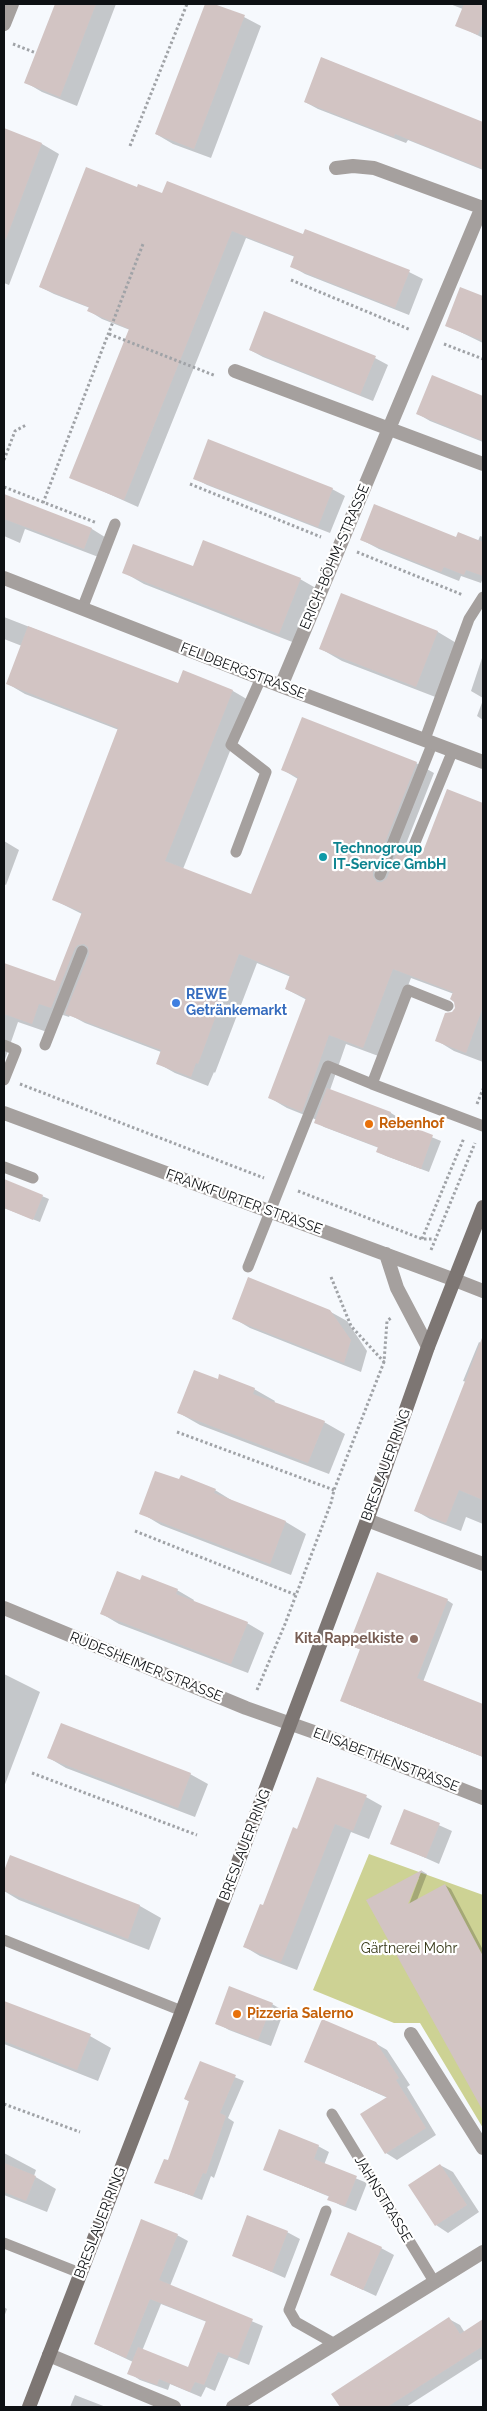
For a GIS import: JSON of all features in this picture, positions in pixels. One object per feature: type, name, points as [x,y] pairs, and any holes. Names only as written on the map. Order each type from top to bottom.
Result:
[{"type":"main road","name":"BRESLAUER RING","points":[[29,2407],[182,2011],[367,1520],[428,1347],[483,1207]]},
{"type":"street","points":[[4,24],[12,4]]},
{"type":"street","points":[[336,168],[353,166],[374,168],[482,207]]},
{"type":"street","name":"ERICH-BÖHM-STRASSE","points":[[281,686],[482,207]]},
{"type":"street","points":[[235,371],[483,464]]},
{"type":"street","name":"FELDBERGSTRASSE","points":[[4,578],[483,762]]},
{"type":"street","name":"FRANKFURTER STRASSE","points":[[4,1113],[483,1291]]},
{"type":"street","points":[[386,1254],[397,1288],[428,1347]]},
{"type":"street","points":[[367,1520],[483,1564]]},
{"type":"street","name":"RÜDESHEIMER STRASSE","points":[[4,1608],[246,1708],[290,1722]]},
{"type":"street","name":"ELISABETHENSTRASSE","points":[[290,1722],[483,1798]]},
{"type":"street","points":[[412,2034],[483,2148]]},
{"type":"street","points":[[233,2407],[483,2252]]},
{"type":"street","points":[[49,2355],[174,2407]]},
{"type":"lane","points":[[82,609],[115,524]]},
{"type":"lane","points":[[380,875],[429,740],[469,619],[483,597]]},
{"type":"lane","points":[[236,852],[266,772],[231,745],[261,678]]},
{"type":"lane","points":[[414,845],[453,750]]},
{"type":"lane","points":[[46,1045],[82,951]]},
{"type":"lane","points":[[372,1084],[408,990],[448,1006]]},
{"type":"lane","points":[[4,1045],[16,1050],[4,1079]]},
{"type":"lane","points":[[248,1267],[328,1066],[478,1125]]},
{"type":"lane","points":[[4,1167],[33,1178]]},
{"type":"lane","points":[[4,1940],[182,2011]]},
{"type":"lane","name":"JAHNSTRASSE","points":[[332,2114],[435,2283]]},
{"type":"lane","points":[[326,2211],[289,2310],[296,2322],[335,2344]]},
{"type":"lane","points":[[4,2243],[80,2273]]},
{"type":"path","points":[[130,146],[187,4]]},
{"type":"path","points":[[13,44],[36,53]]},
{"type":"path","points":[[43,502],[143,244]]},
{"type":"path","points":[[291,280],[483,359]]},
{"type":"path","points":[[109,334],[215,376],[235,371]]},
{"type":"path","points":[[4,460],[15,431],[26,425]]},
{"type":"path","points":[[4,487],[97,523],[94,532]]},
{"type":"path","points":[[4,1079],[422,1239],[434,1240]]},
{"type":"path","points":[[429,1254],[434,1240],[439,1234],[478,1125],[483,1089]]},
{"type":"path","points":[[422,1239],[478,1125]]},
{"type":"path","points":[[331,1277],[351,1326],[384,1362]]},
{"type":"path","points":[[246,1708],[260,1685],[296,1595],[331,1503],[334,1490],[384,1362],[387,1321]]},
{"type":"path","points":[[177,1432],[334,1490]]},
{"type":"path","points":[[135,1530],[296,1595]]},
{"type":"path","points":[[32,1773],[197,1835]]},
{"type":"path","points":[[4,2104],[80,2132]]},
{"type":"green space","name":"Gärtnerei Mohr","points":[[369,1854],[483,1895],[483,2128],[420,2023],[394,2023],[313,1990]]},
{"type":"building","points":[[55,4],[96,4],[60,97],[24,83]]},
{"type":"building","points":[[205,4],[214,4],[245,15],[194,149],[155,134]]},
{"type":"building","points":[[464,4],[483,4],[483,22],[478,35],[455,26]]},
{"type":"building","points":[[321,57],[483,122],[483,169],[395,134],[394,137],[304,102]]},
{"type":"building","points":[[4,128],[42,143],[6,239],[4,238]]},
{"type":"building","points":[[86,167],[137,187],[138,184],[162,193],[167,181],[303,234],[305,229],[410,270],[395,308],[290,267],[294,256],[232,231],[124,500],[69,478],[129,329],[87,311],[89,307],[39,287]]},
{"type":"building","points":[[460,287],[483,296],[483,341],[445,326]]},
{"type":"building","points":[[264,311],[376,356],[360,395],[249,350]]},
{"type":"building","points":[[432,375],[483,396],[483,441],[416,414]]},
{"type":"building","points":[[208,439],[333,488],[318,527],[193,479]]},
{"type":"building","points":[[4,494],[92,528],[84,549],[4,519]]},
{"type":"building","points":[[374,504],[456,537],[458,532],[483,542],[483,576],[466,570],[464,575],[444,567],[441,572],[360,540]]},
{"type":"building","points":[[203,540],[301,578],[279,634],[122,573],[133,544],[193,566]]},
{"type":"building","points":[[341,593],[438,631],[416,687],[319,649]]},
{"type":"building","points":[[28,626],[178,683],[183,670],[233,690],[165,861],[251,894],[298,777],[281,770],[302,717],[417,762],[373,872],[373,877],[377,882],[382,882],[387,878],[400,846],[422,854],[447,789],[483,803],[483,1007],[466,1053],[435,1041],[445,1013],[452,1012],[455,1008],[454,1002],[450,999],[453,992],[393,969],[363,1048],[329,1035],[302,1112],[268,1098],[306,998],[285,989],[290,975],[239,954],[198,1064],[196,1063],[191,1077],[156,1064],[161,1050],[65,1014],[89,954],[88,947],[84,944],[78,945],[75,948],[51,1008],[39,1004],[32,1024],[4,1014],[4,963],[55,981],[82,912],[52,900],[118,728],[6,684]]},
{"type":"building","points":[[327,1088],[391,1112],[389,1118],[433,1135],[421,1169],[376,1152],[378,1147],[314,1123]]},
{"type":"building","points":[[4,1179],[43,1195],[33,1220],[4,1208]]},
{"type":"building","points":[[248,1277],[330,1310],[351,1340],[344,1363],[232,1319]]},
{"type":"building","points":[[482,1338],[483,1500],[459,1490],[446,1523],[414,1511]]},
{"type":"building","points":[[194,1370],[218,1379],[219,1374],[255,1388],[253,1394],[325,1421],[308,1463],[177,1413]]},
{"type":"building","points":[[155,1471],[179,1479],[181,1475],[216,1489],[214,1493],[286,1521],[270,1564],[139,1514]]},
{"type":"building","points":[[117,1571],[140,1580],[142,1575],[178,1589],[176,1594],[248,1622],[231,1664],[100,1614]]},
{"type":"building","points":[[377,1572],[448,1599],[417,1678],[483,1704],[483,1757],[340,1701],[360,1649],[348,1646]]},
{"type":"building","points":[[61,1723],[191,1773],[178,1808],[47,1758]]},
{"type":"building","points":[[317,1777],[367,1795],[353,1831],[335,1824],[281,1962],[243,1947],[260,1904],[263,1905],[293,1827],[297,1829]]},
{"type":"building","points":[[404,1809],[440,1823],[426,1858],[390,1844]]},
{"type":"building","points":[[10,1855],[140,1905],[128,1939],[4,1891],[4,1871]]},
{"type":"building","points":[[422,1870],[408,1904],[445,1884],[483,1956],[483,2111],[366,1900]]},
{"type":"building","points":[[229,1986],[273,2003],[258,2040],[215,2024]]},
{"type":"building","points":[[4,2001],[91,2034],[77,2070],[4,2041]]},
{"type":"building","points":[[322,2019],[376,2042],[399,2078],[396,2080],[426,2128],[385,2154],[360,2114],[387,2097],[304,2062]]},
{"type":"building","points":[[200,2061],[236,2075],[220,2113],[226,2116],[206,2174],[203,2173],[193,2196],[154,2183],[164,2159],[168,2160],[189,2101],[184,2099]]},
{"type":"building","points":[[279,2129],[319,2145],[314,2159],[357,2176],[345,2206],[327,2200],[329,2196],[263,2170]]},
{"type":"building","points":[[4,2163],[36,2176],[26,2201],[4,2192]]},
{"type":"building","points":[[440,2164],[467,2205],[435,2226],[408,2185]]},
{"type":"building","points":[[247,2215],[288,2231],[272,2272],[232,2256]]},
{"type":"building","points":[[141,2219],[178,2234],[159,2280],[253,2319],[237,2359],[218,2352],[204,2385],[195,2382],[190,2392],[159,2379],[157,2385],[127,2374],[138,2347],[188,2367],[206,2321],[150,2299],[126,2358],[94,2344]]},
{"type":"building","points":[[348,2232],[382,2247],[363,2290],[330,2275]]},
{"type":"building","points":[[449,2317],[460,2334],[483,2319],[483,2346],[387,2407],[340,2407],[331,2394]]},
{"type":"place","name":"Technogroup IT-Service GmbH","points":[[323,857]]},
{"type":"place","name":"REWE Getränkemarkt","points":[[176,1003]]},
{"type":"place","name":"Rebenhof","points":[[369,1124]]},
{"type":"place","name":"Kita Rappelkiste","points":[[414,1639]]},
{"type":"place","name":"Pizzeria Salerno","points":[[237,2014]]}]
